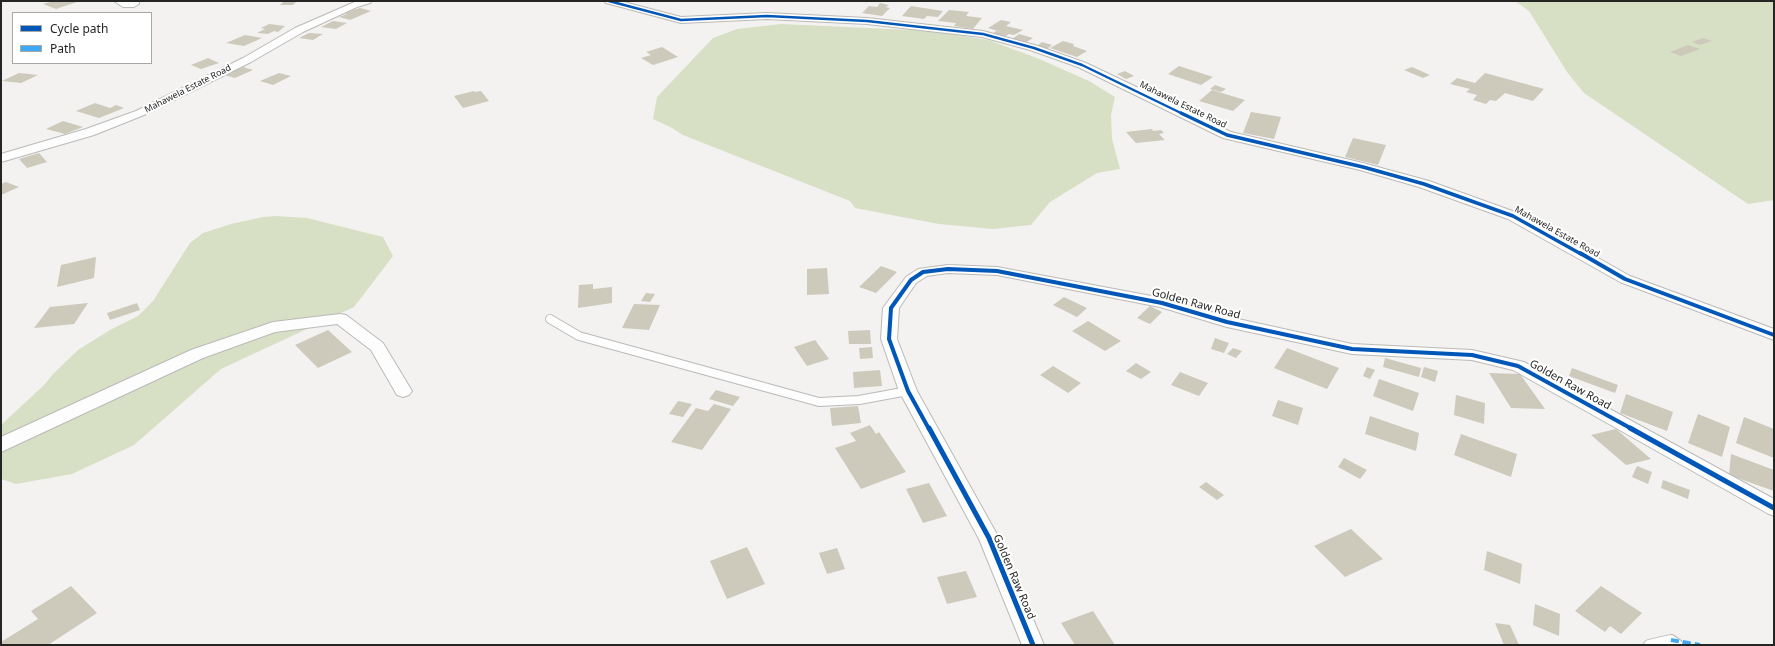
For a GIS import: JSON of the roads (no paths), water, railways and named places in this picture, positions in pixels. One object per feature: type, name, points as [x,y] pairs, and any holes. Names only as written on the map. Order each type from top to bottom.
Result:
[{"type":"street","points":[[118,1],[123,4],[134,4],[134,1]]},
{"type":"street","name":"Mahawela Estate Road","points":[[1,158],[90,132],[140,113],[247,60],[299,30],[354,5],[367,1]]},
{"type":"street","name":"Mahawela Estate Road","points":[[609,1],[681,20],[767,16],[867,21],[982,34],[1034,48],[1082,65],[1227,135],[1363,167],[1408,180],[1513,216],[1625,279],[1774,335]]},
{"type":"street","name":"Golden Raw Road","points":[[1033,645],[989,538],[908,391],[889,339],[892,308],[911,280],[923,272],[948,269],[997,271],[1162,303],[1227,322],[1352,349],[1472,355],[1518,366],[1774,508]]},
{"type":"street","points":[[1,445],[197,354],[274,327],[340,318],[377,347],[403,391]]},
{"type":"lane","points":[[550,319],[579,336],[819,402],[859,400],[908,391]]},
{"type":"lane","points":[[1649,645],[1671,640],[1678,645]]}]
